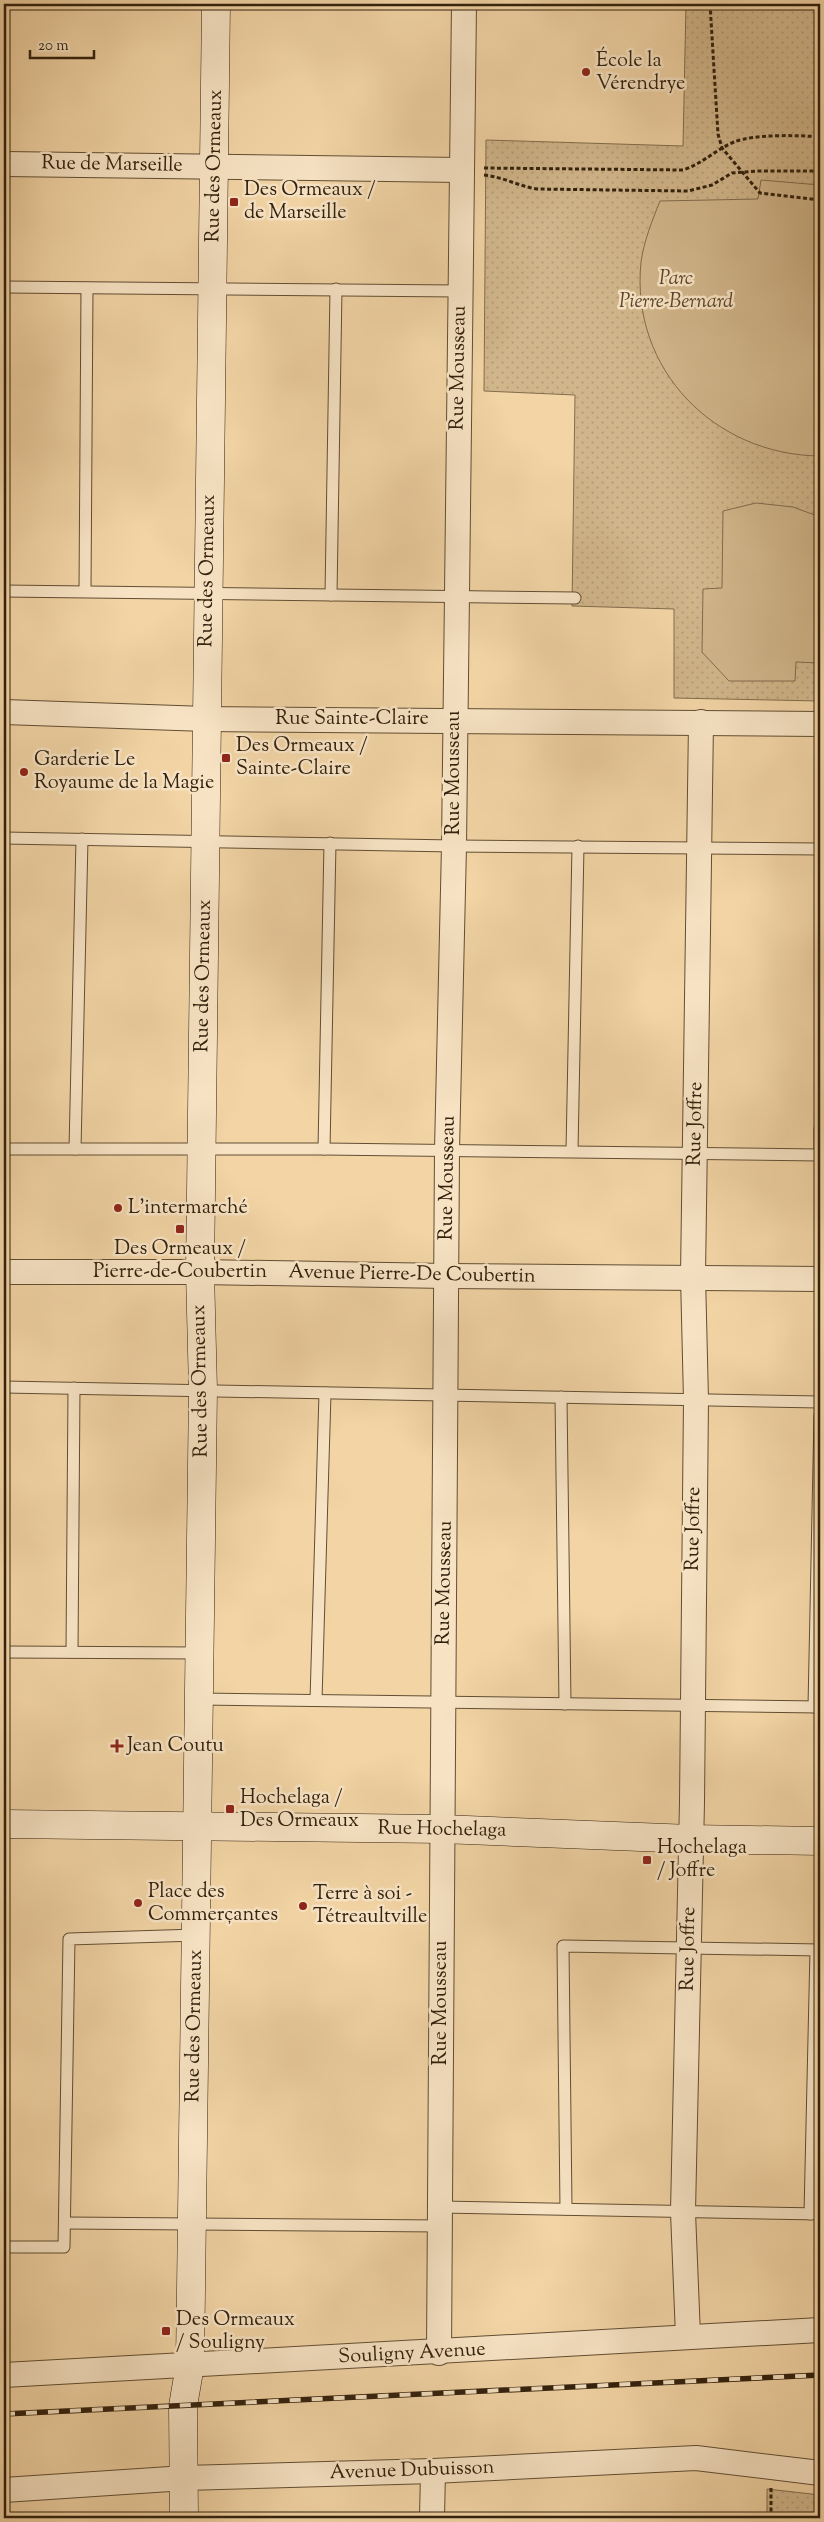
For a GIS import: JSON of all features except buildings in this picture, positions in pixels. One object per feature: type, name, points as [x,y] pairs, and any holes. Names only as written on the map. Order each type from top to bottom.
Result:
[{"type":"street","name":"Rue des Ormeaux","points":[[184,2518],[183,2406],[190,2365],[197,1935],[203,1390],[200,1272],[207,593],[216,4]]},
{"type":"street","name":"Rue Mousseau","points":[[439,2353],[447,1395],[447,1150],[454,846],[464,4]]},
{"type":"street","name":"Rue de Marseille","points":[[4,164],[461,170]]},
{"type":"street","name":"Rue Sainte-Claire","points":[[4,712],[206,718],[820,724]]},
{"type":"street","name":"Rue Joffre","points":[[688,2336],[683,2212],[691,1839],[696,1400],[693,1276],[701,722]]},
{"type":"street","name":"Avenue Pierre-De Coubertin","points":[[4,1272],[693,1276],[820,1279]]},
{"type":"street","name":"Rue Hochelaga","points":[[4,1824],[442,1829],[691,1839],[820,1841]]},
{"type":"street","name":"Souligny Avenue","points":[[4,2374],[439,2353],[688,2336],[820,2330]]},
{"type":"street","name":"Avenue Dubuisson","points":[[4,2490],[185,2478],[433,2471],[696,2458],[820,2473]]},
{"type":"street","points":[[432,2518],[433,2471]]},
{"type":"lane","points":[[4,287],[460,291]]},
{"type":"lane","points":[[84,591],[88,288]]},
{"type":"lane","points":[[331,595],[336,290]]},
{"type":"lane","points":[[4,591],[575,598]]},
{"type":"lane","points":[[4,838],[454,846],[820,849]]},
{"type":"lane","points":[[75,1149],[82,839]]},
{"type":"lane","points":[[324,1149],[330,843]]},
{"type":"lane","points":[[572,1151],[578,846]]},
{"type":"lane","points":[[4,1149],[202,1148],[696,1152],[820,1156],[820,1129]]},
{"type":"lane","points":[[4,1387],[820,1402]]},
{"type":"lane","points":[[72,1652],[74,1388]]},
{"type":"lane","points":[[316,1700],[325,1393]]},
{"type":"lane","points":[[561,1397],[564,1704]]},
{"type":"lane","points":[[200,1699],[692,1707],[817,1707],[820,1415]]},
{"type":"lane","points":[[4,1652],[200,1653]]},
{"type":"lane","points":[[4,2246],[64,2247],[68,1939],[197,1935]]},
{"type":"lane","points":[[65,2224],[192,2224],[440,2216],[566,2209],[815,2214],[818,1950],[689,1946],[563,1946],[566,2209]]},
{"type":"path","points":[[710,4],[718,134],[722,148],[760,193],[820,200]]},
{"type":"path","points":[[461,170],[683,170],[700,164],[722,148],[736,141],[820,137]]},
{"type":"path","points":[[461,170],[503,177],[523,187],[537,189],[673,192],[701,189],[732,173],[820,171]]},
{"type":"path","points":[[771,2467],[771,2518]]},
{"type":"green space","name":"Parc Pierre-Bernard","points":[[686,4],[820,4],[820,701],[674,698],[674,609],[572,606],[575,395],[484,391],[486,140],[683,146]]},
{"type":"green space","points":[[761,180],[820,185],[820,456],[782,452],[746,440],[714,423],[687,399],[665,371],[650,338],[641,301],[642,254],[660,201],[758,199]]},
{"type":"green space","points":[[756,503],[793,507],[820,517],[820,663],[796,662],[795,681],[729,681],[702,652],[703,589],[722,588],[723,511]]},
{"type":"green space","points":[[767,2489],[820,2495],[820,2518],[767,2518]]},
{"type":"railway","points":[[4,2414],[820,2375]]},
{"type":"place","name":"École la Vérendrye","points":[[586,72]]},
{"type":"place","name":"Des Ormeaux / de Marseille","points":[[234,202]]},
{"type":"place","name":"Des Ormeaux / Sainte-Claire","points":[[226,758]]},
{"type":"place","name":"Garderie Le Royaume de la Magie","points":[[24,772]]},
{"type":"place","name":"L'intermarché","points":[[118,1208]]},
{"type":"place","name":"Des Ormeaux / Pierre-de-Coubertin","points":[[180,1229]]},
{"type":"place","name":"Jean Coutu","points":[[117,1746]]},
{"type":"place","name":"Hochelaga / Des Ormeaux","points":[[230,1809]]},
{"type":"place","name":"Hochelaga / Joffre","points":[[647,1860]]},
{"type":"place","name":"Place des Commerçantes","points":[[138,1903]]},
{"type":"place","name":"Terre à soi - Tétreaultville","points":[[303,1906]]},
{"type":"place","name":"Des Ormeaux / Souligny","points":[[166,2331]]}]
